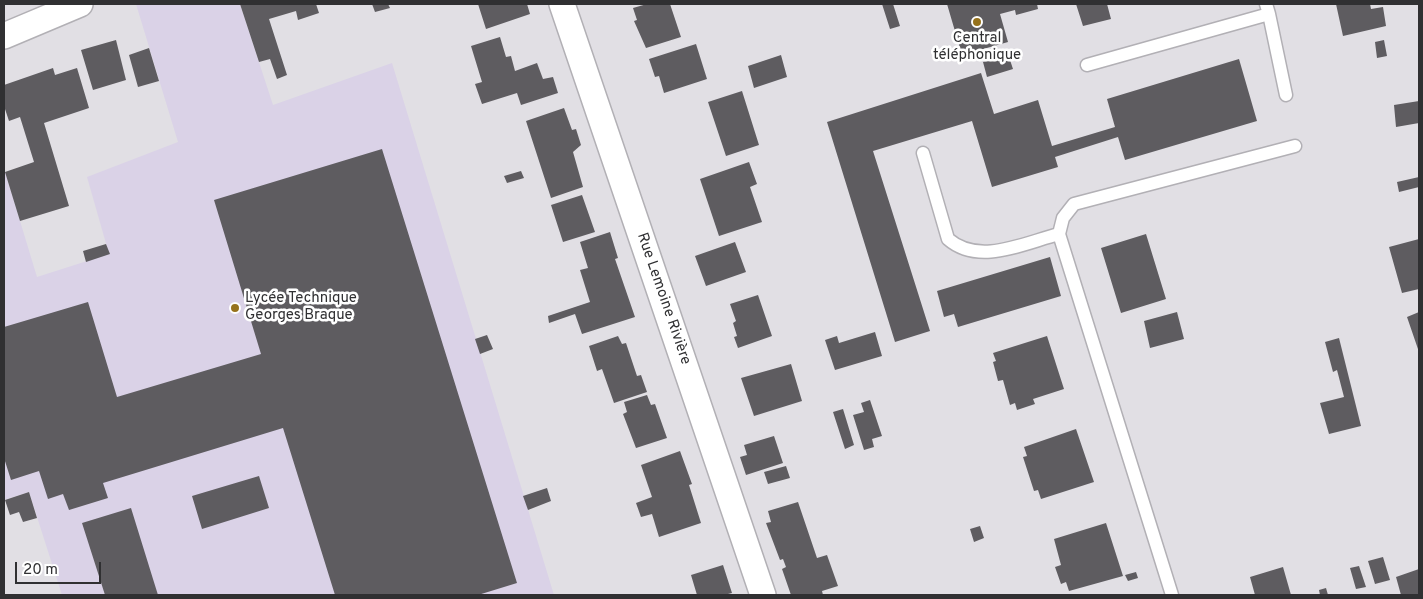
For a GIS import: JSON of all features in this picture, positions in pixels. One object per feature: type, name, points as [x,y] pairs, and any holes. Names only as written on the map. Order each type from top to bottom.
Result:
[{"type":"street","points":[[4,36],[80,4]]},
{"type":"street","name":"Rue Lemoine Rivière","points":[[562,4],[763,595]]},
{"type":"lane","points":[[1087,65],[1268,9],[1286,95]]},
{"type":"lane","points":[[1172,595],[1059,234],[1063,218],[1074,204],[1295,146]]},
{"type":"lane","points":[[923,153],[948,240],[959,249],[986,254],[1059,234]]},
{"type":"shaded area","name":"Lycée Technique Georges Braque","points":[[136,4],[240,4],[273,105],[392,63],[554,595],[62,595],[29,492],[4,500],[4,168],[37,277],[109,254],[87,177],[178,142]]},
{"type":"building","points":[[240,4],[316,4],[319,13],[298,20],[296,11],[269,19],[287,75],[277,79],[270,59],[259,62]]},
{"type":"building","points":[[372,4],[388,4],[390,8],[375,12]]},
{"type":"building","points":[[478,4],[527,4],[530,14],[486,29]]},
{"type":"building","points":[[647,4],[670,4],[681,37],[646,48],[634,21],[637,20],[633,8]]},
{"type":"building","points":[[882,4],[893,4],[900,26],[890,29]]},
{"type":"building","name":"Central téléphonique","points":[[947,4],[1037,4],[1038,9],[1016,15],[1015,10],[1000,14],[1008,42],[962,55]]},
{"type":"building","points":[[1076,4],[1107,4],[1111,19],[1083,26]]},
{"type":"building","points":[[1336,4],[1370,4],[1371,9],[1383,7],[1386,26],[1343,36]]},
{"type":"building","points":[[500,37],[506,57],[511,56],[515,71],[537,63],[543,79],[553,77],[558,93],[521,105],[517,93],[482,104],[475,84],[482,82],[471,46]]},
{"type":"building","points":[[116,40],[126,80],[93,90],[81,50]]},
{"type":"building","points":[[1384,40],[1387,56],[1377,58],[1375,42]]},
{"type":"building","points":[[696,44],[707,79],[664,93],[659,76],[655,77],[649,59]]},
{"type":"building","points":[[149,48],[159,81],[138,87],[129,55]]},
{"type":"building","points":[[1008,54],[1013,69],[987,77],[983,62]]},
{"type":"building","points":[[781,55],[787,77],[754,88],[748,66]]},
{"type":"building","points":[[1239,59],[1257,121],[1125,160],[1118,137],[1055,157],[1058,167],[992,187],[972,121],[873,151],[930,331],[895,342],[827,122],[981,73],[994,114],[1038,100],[1052,146],[1115,127],[1107,99]]},
{"type":"building","points":[[53,68],[55,75],[77,68],[89,108],[44,123],[69,206],[20,221],[5,172],[34,162],[20,117],[9,121],[4,106],[4,85]]},
{"type":"building","points":[[742,91],[759,145],[726,156],[708,102]]},
{"type":"building","points":[[1419,101],[1419,123],[1396,127],[1394,105]]},
{"type":"building","points":[[564,108],[572,130],[576,129],[581,145],[573,152],[583,187],[551,198],[526,121]]},
{"type":"building","points":[[382,149],[517,583],[478,595],[335,595],[283,428],[103,483],[108,498],[69,510],[63,494],[48,499],[39,471],[11,480],[4,458],[4,327],[88,302],[117,397],[261,354],[214,200]]},
{"type":"building","points":[[749,162],[757,184],[750,187],[762,222],[719,236],[700,179]]},
{"type":"building","points":[[521,171],[524,178],[507,183],[504,176]]},
{"type":"building","points":[[1419,177],[1419,187],[1399,192],[1397,182]]},
{"type":"building","points":[[582,195],[595,232],[563,242],[551,205]]},
{"type":"building","points":[[610,232],[618,258],[615,259],[635,317],[582,334],[575,314],[549,323],[548,316],[590,302],[580,270],[588,268],[580,242]]},
{"type":"building","points":[[1146,234],[1166,299],[1121,313],[1101,248]]},
{"type":"building","points":[[1419,239],[1419,289],[1402,293],[1389,247]]},
{"type":"building","points":[[735,242],[746,272],[706,286],[695,256]]},
{"type":"building","points":[[106,244],[110,254],[86,262],[83,251]]},
{"type":"building","points":[[1050,257],[1061,296],[958,327],[954,314],[944,317],[937,291]]},
{"type":"building","points":[[758,295],[772,336],[738,348],[734,337],[737,336],[733,323],[736,321],[730,304]]},
{"type":"building","points":[[1177,312],[1184,339],[1150,348],[1144,321]]},
{"type":"building","points":[[1419,312],[1419,352],[1407,317]]},
{"type":"building","points":[[875,332],[882,356],[835,370],[825,340],[837,336],[839,343]]},
{"type":"building","points":[[487,335],[493,349],[480,354],[475,339]]},
{"type":"building","points":[[618,336],[622,344],[626,343],[637,376],[641,375],[647,392],[614,403],[602,369],[597,371],[589,346]]},
{"type":"building","points":[[1047,336],[1064,389],[1033,399],[1035,404],[1017,410],[1015,403],[1010,405],[1003,380],[998,381],[993,362],[996,361],[993,353]]},
{"type":"building","points":[[1339,338],[1361,426],[1329,434],[1320,403],[1344,397],[1337,370],[1333,372],[1325,342]]},
{"type":"building","points":[[791,364],[802,401],[754,416],[741,378]]},
{"type":"building","points":[[647,395],[651,405],[655,404],[667,438],[636,448],[623,414],[627,412],[624,402]]},
{"type":"building","points":[[870,400],[882,436],[872,439],[874,447],[864,450],[853,415],[864,412],[861,403]]},
{"type":"building","points":[[843,409],[854,445],[845,449],[833,412]]},
{"type":"building","points":[[1076,429],[1094,482],[1041,499],[1038,490],[1034,491],[1023,457],[1027,456],[1024,447]]},
{"type":"building","points":[[774,436],[783,463],[746,475],[740,457],[747,455],[744,445]]},
{"type":"building","points":[[680,451],[692,484],[689,485],[701,523],[659,537],[652,514],[641,517],[636,503],[652,497],[641,465]]},
{"type":"building","points":[[786,466],[790,478],[768,484],[764,472]]},
{"type":"building","points":[[259,476],[269,508],[202,529],[192,496]]},
{"type":"building","points":[[547,488],[551,501],[528,510],[523,496]]},
{"type":"building","points":[[29,492],[37,518],[23,522],[19,512],[10,515],[5,500]]},
{"type":"building","points":[[798,502],[817,558],[827,555],[838,586],[822,591],[823,595],[791,595],[782,569],[786,567],[783,559],[780,560],[766,523],[771,522],[768,511]]},
{"type":"building","points":[[131,508],[158,595],[105,595],[82,523]]},
{"type":"building","points":[[1106,523],[1123,576],[1069,591],[1066,582],[1061,584],[1055,567],[1061,565],[1054,539]]},
{"type":"building","points":[[980,526],[984,538],[974,542],[970,529]]},
{"type":"building","points":[[1383,557],[1390,580],[1375,584],[1368,561]]},
{"type":"building","points":[[723,565],[732,593],[724,595],[697,595],[691,575]]},
{"type":"building","points":[[1359,566],[1366,587],[1356,589],[1350,568]]},
{"type":"building","points":[[1283,567],[1291,595],[1255,595],[1250,577]]},
{"type":"building","points":[[1419,569],[1419,595],[1401,595],[1396,577]]},
{"type":"building","points":[[1136,572],[1138,578],[1128,581],[1125,575]]},
{"type":"building","points":[[1326,588],[1328,595],[1320,595],[1319,590]]},
{"type":"place","name":"Central téléphonique","points":[[977,22]]},
{"type":"place","name":"Lycée Technique Georges Braque","points":[[235,308]]}]
